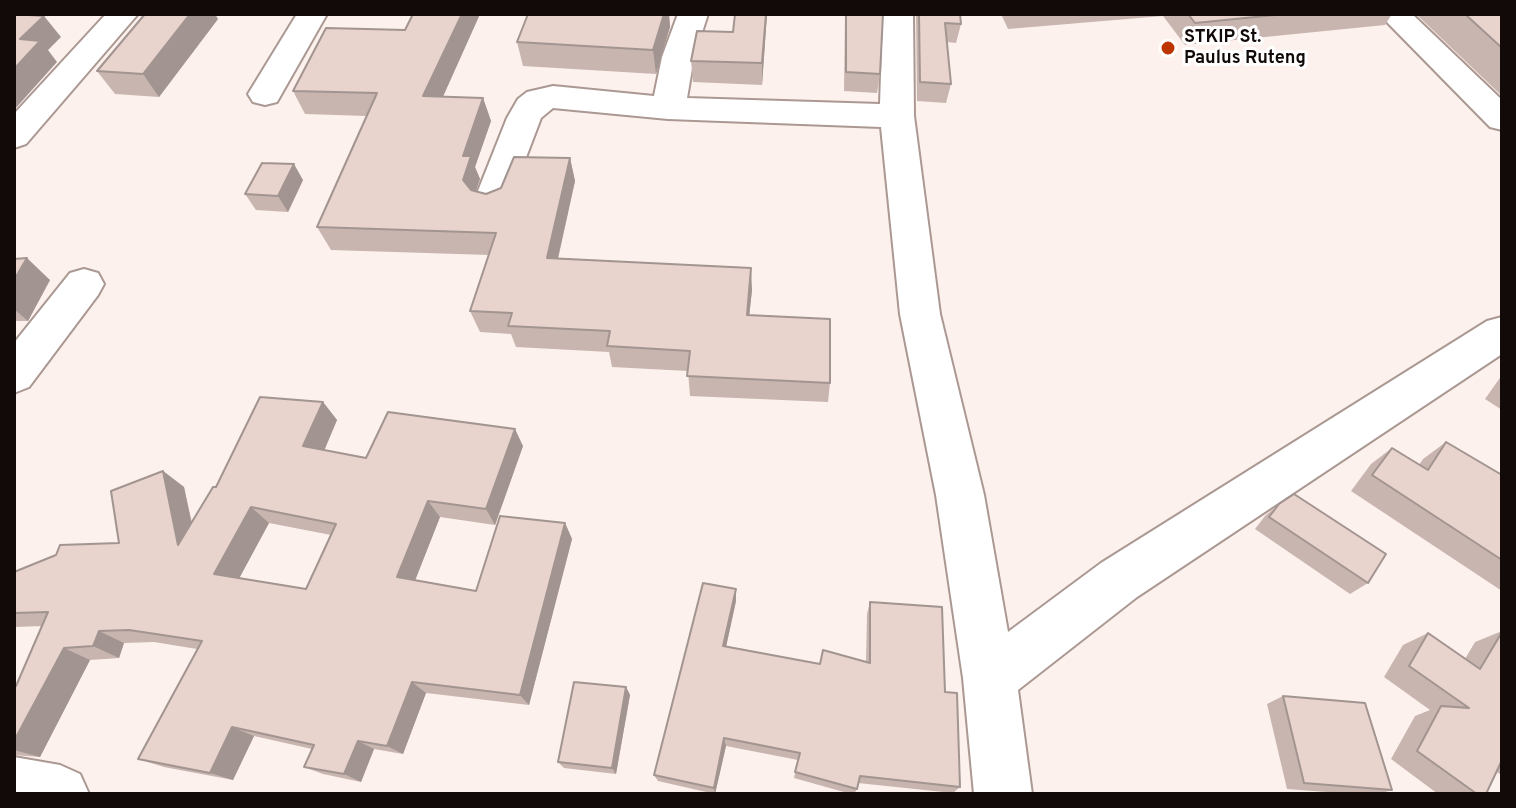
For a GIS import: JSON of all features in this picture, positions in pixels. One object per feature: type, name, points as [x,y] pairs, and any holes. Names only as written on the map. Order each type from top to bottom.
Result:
[{"type":"street","points":[[14,136],[123,14]]},
{"type":"street","points":[[265,94],[312,14]]},
{"type":"street","points":[[668,108],[678,57],[693,14]]},
{"type":"street","points":[[898,14],[897,116],[920,314],[960,495],[990,678],[1003,794]]},
{"type":"street","points":[[1394,14],[1502,119]]},
{"type":"street","points":[[493,201],[530,107],[539,100],[553,97],[668,108],[897,116]]},
{"type":"street","points":[[14,375],[84,284]]},
{"type":"street","points":[[990,678],[1119,580],[1502,333]]},
{"type":"street","points":[[14,785],[60,794]]},
{"type":"building","points":[[14,14],[44,16],[20,39],[40,41],[14,69]]},
{"type":"building","points":[[145,14],[190,14],[143,74],[97,71]]},
{"type":"building","points":[[413,14],[462,14],[423,96],[483,98],[463,156],[471,156],[463,180],[471,190],[486,194],[501,188],[514,157],[570,158],[547,258],[751,268],[747,315],[830,319],[830,383],[687,376],[690,351],[607,346],[610,331],[508,326],[512,313],[470,311],[496,233],[317,227],[377,93],[293,91],[326,28],[405,30]]},
{"type":"building","points":[[528,14],[664,14],[653,50],[517,42]]},
{"type":"building","points":[[735,14],[766,14],[762,63],[691,61],[697,31],[733,32]]},
{"type":"building","points":[[846,14],[883,14],[880,74],[846,72]]},
{"type":"building","points":[[919,14],[960,14],[961,24],[945,23],[951,84],[920,82]]},
{"type":"building","points":[[1188,14],[1285,14],[1195,23]]},
{"type":"building","points":[[1465,14],[1502,14],[1502,48]]},
{"type":"building","points":[[262,163],[294,164],[278,196],[245,194]]},
{"type":"building","points":[[27,258],[14,280],[14,259]]},
{"type":"building","points":[[260,397],[323,402],[303,446],[366,458],[388,412],[515,429],[486,509],[428,501],[397,577],[476,591],[500,516],[565,523],[520,695],[412,682],[387,746],[358,741],[344,774],[304,767],[314,745],[232,727],[210,773],[138,759],[202,641],[129,630],[99,631],[93,646],[64,648],[14,741],[14,686],[48,612],[14,613],[14,572],[56,555],[60,545],[119,543],[111,491],[163,471],[178,545],[213,487],[216,487]],"holes":[[[251,507],[336,524],[306,589],[214,574]]]},
{"type":"building","points":[[1446,442],[1502,475],[1502,560],[1372,475],[1392,448],[1428,470]]},
{"type":"building","points":[[1294,494],[1386,554],[1368,583],[1269,517],[1279,504]]},
{"type":"building","points":[[703,583],[736,589],[723,646],[820,664],[823,650],[870,663],[870,602],[942,607],[945,692],[957,693],[960,787],[860,776],[857,789],[795,772],[800,753],[724,738],[714,788],[654,775]]},
{"type":"building","points":[[1502,632],[1502,760],[1486,794],[1477,794],[1417,751],[1441,706],[1469,708],[1409,666],[1428,633],[1480,669]]},
{"type":"building","points":[[574,682],[626,687],[612,768],[558,762]]},
{"type":"building","points":[[1283,696],[1365,703],[1392,790],[1304,783]]},
{"type":"place","name":"STKIP St. Paulus Ruteng","points":[[1168,48]]}]
